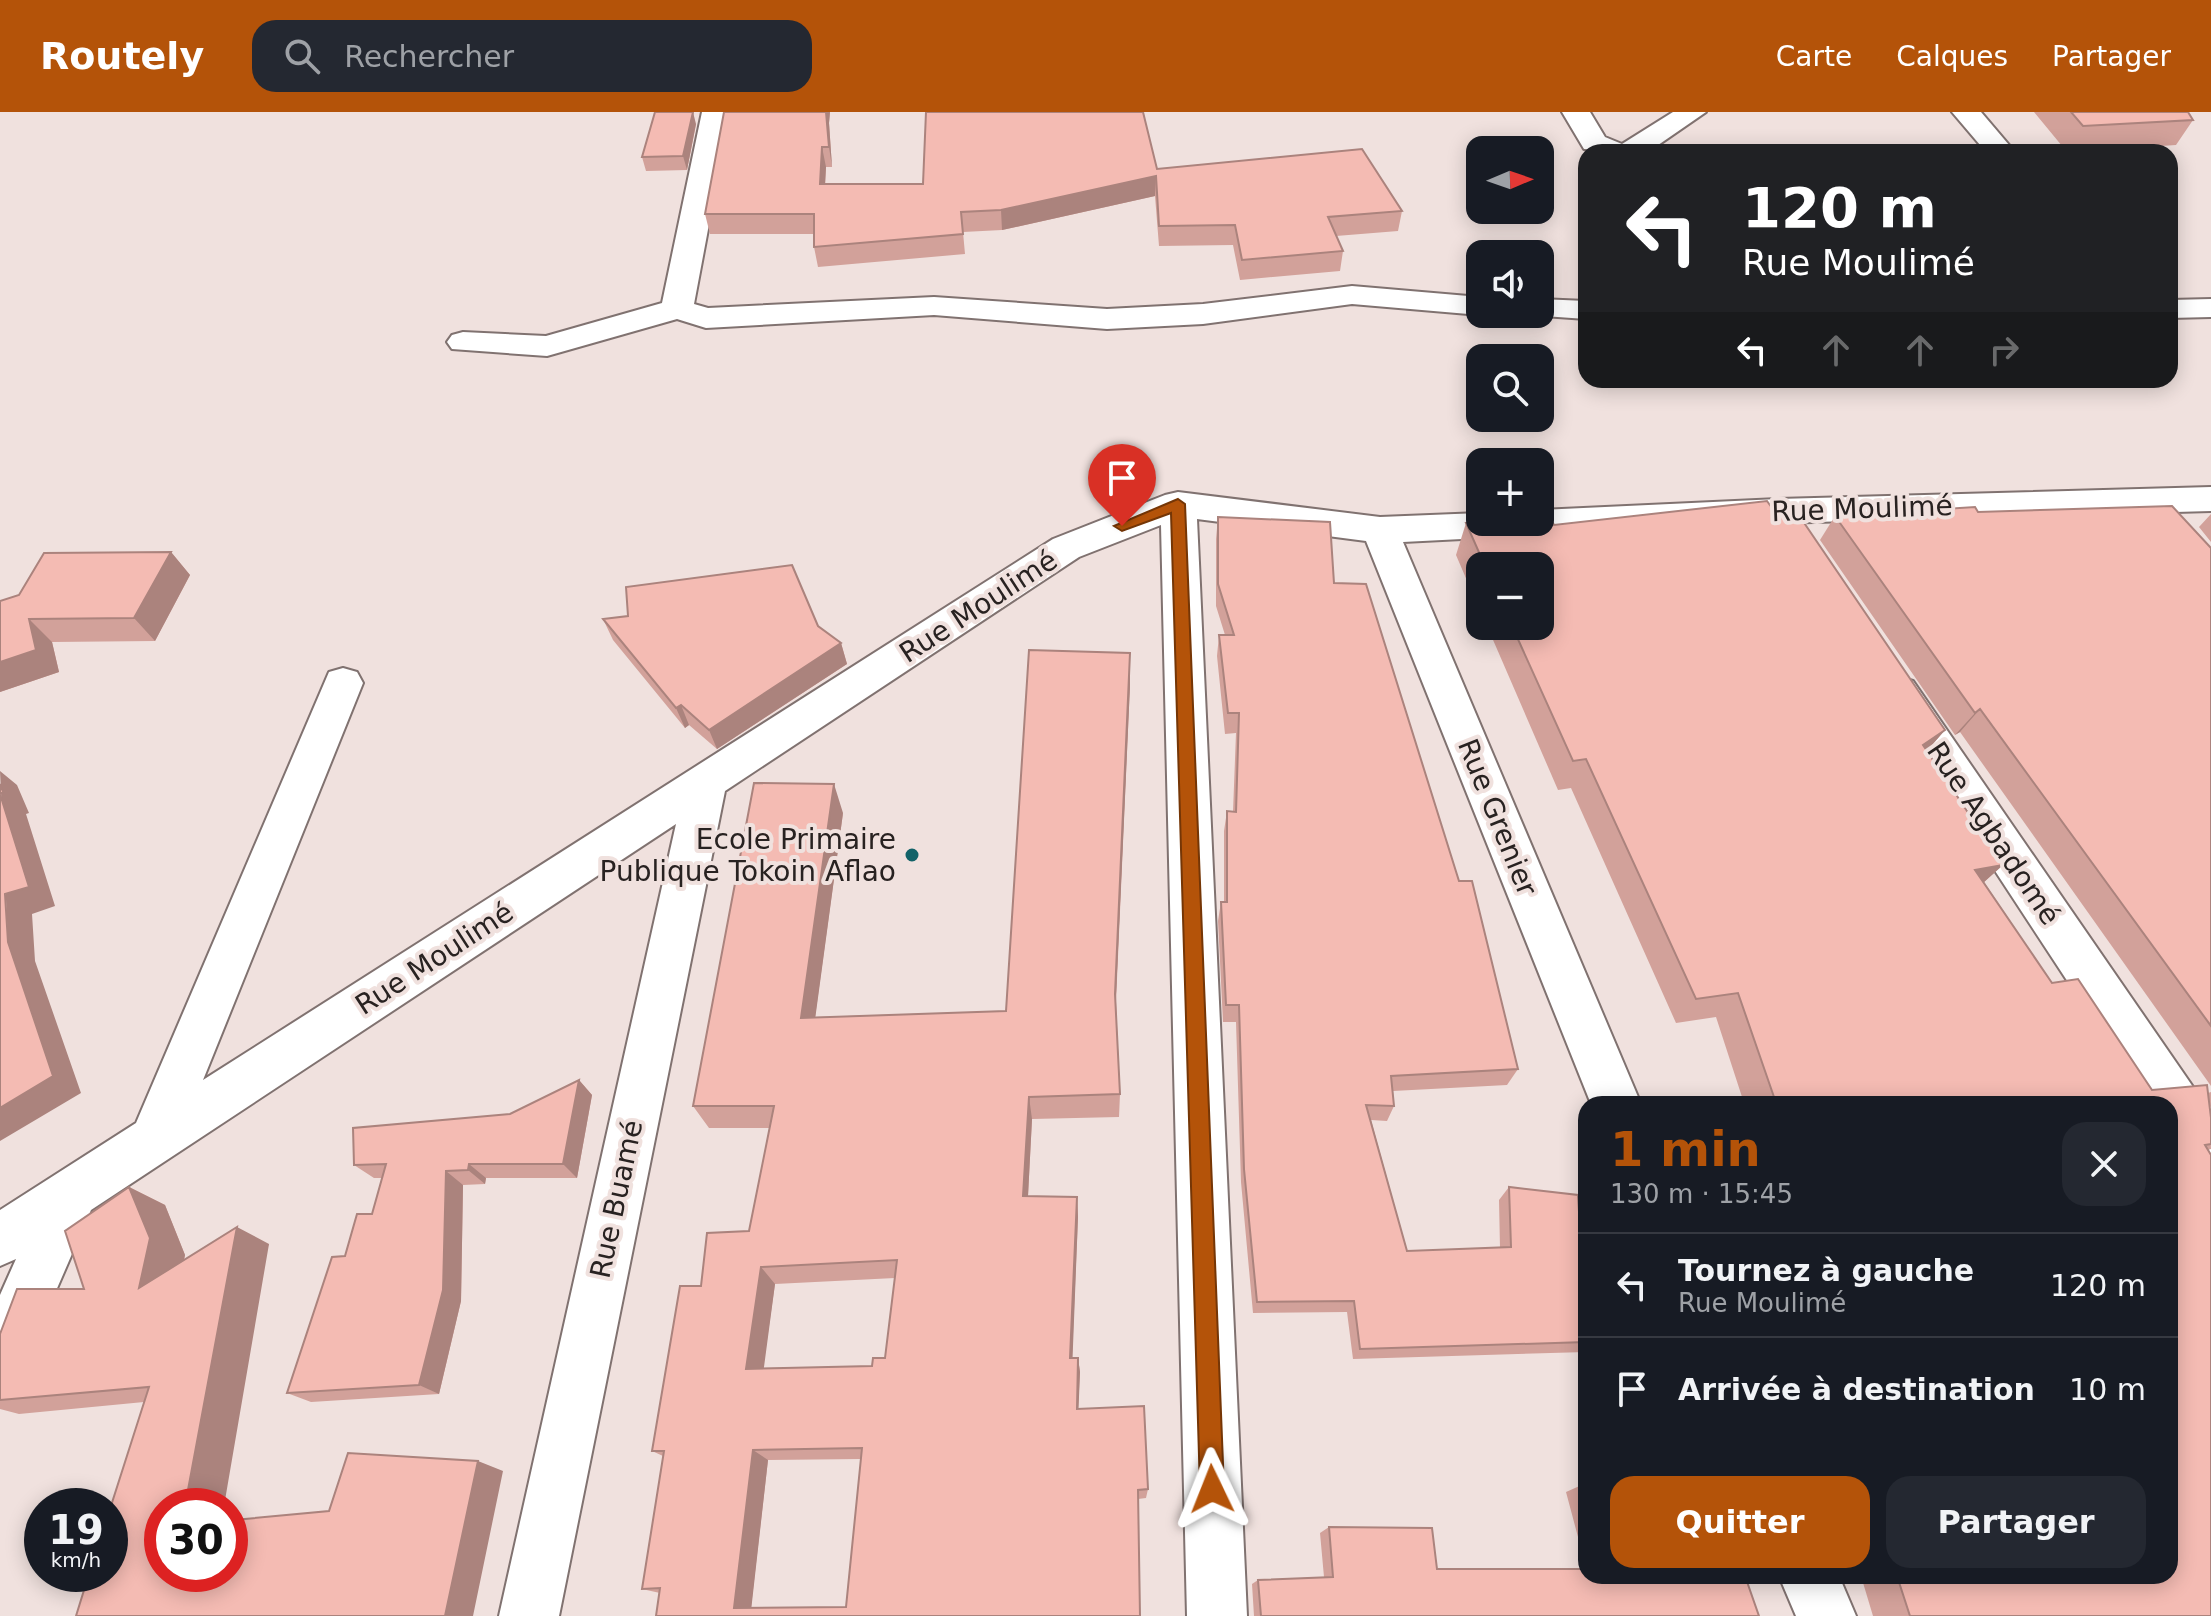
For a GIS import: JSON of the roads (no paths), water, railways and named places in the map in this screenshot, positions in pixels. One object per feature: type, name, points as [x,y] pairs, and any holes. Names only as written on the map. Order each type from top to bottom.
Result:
[{"type":"street","points":[[677,309],[716,112]]},
{"type":"street","points":[[1576,112],[1597,144]]},
{"type":"street","points":[[1642,144],[1692,112]]},
{"type":"street","points":[[1966,112],[1994,144]]},
{"type":"street","points":[[463,342],[547,346],[677,309],[706,318],[934,306],[1107,319],[1203,314],[1352,295],[1466,305]]},
{"type":"street","points":[[2178,309],[2211,308]]},
{"type":"street","points":[[1554,309],[1578,310]]},
{"type":"street","points":[[2147,499],[2179,534]]},
{"type":"street","name":"Rue Moulimé","points":[[0,1240],[1066,548],[1178,504],[1380,530],[1778,511],[2211,499]]},
{"type":"street","points":[[1178,504],[1217,1616]]},
{"type":"street","points":[[1778,511],[1804,550]]},
{"type":"street","name":"Rue Grenier","points":[[1380,530],[1613,1096]]},
{"type":"street","name":"Rue Agbadomé","points":[[1875,656],[2171,1096]]},
{"type":"street","points":[[155,1137],[343,683]]},
{"type":"street","name":"Rue Buamé","points":[[529,1616],[706,783]]},
{"type":"street","name":"Rue Agbadomé","points":[[2178,1107],[2211,1156]]},
{"type":"street","points":[[0,1357],[74,1191]]},
{"type":"street","points":[[1812,1584],[1826,1616]]},
{"type":"place","name":"Ecole Primaire Publique Tokoin Aflao","points":[[912,855]]}]
